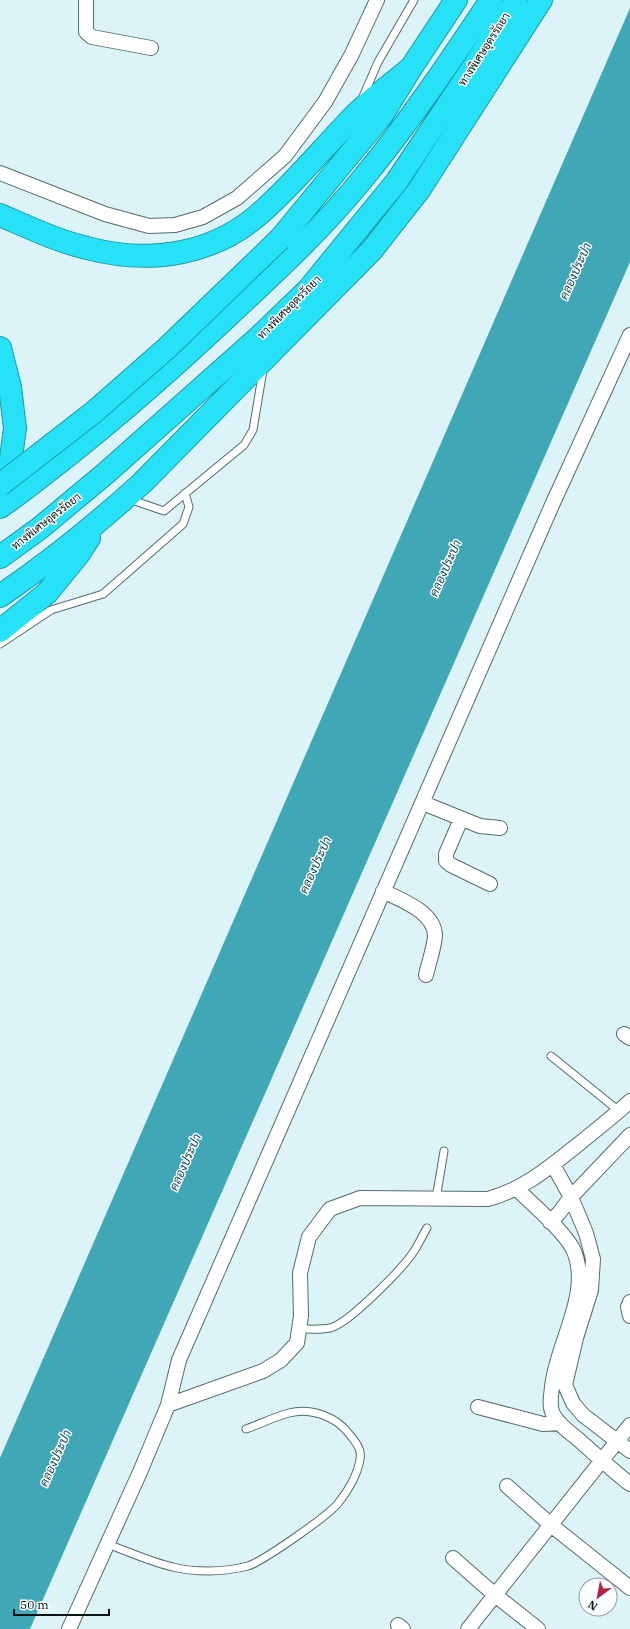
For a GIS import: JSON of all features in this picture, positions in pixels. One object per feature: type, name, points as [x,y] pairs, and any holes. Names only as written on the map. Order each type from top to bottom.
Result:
[{"type":"highway","points":[[0,485],[94,412],[162,352],[280,239],[382,115],[456,0]]},
{"type":"highway","name":"ทางพิเศษอุดรรัถยา","points":[[0,506],[20,493],[106,424],[182,360],[322,226],[365,176],[410,117],[447,66],[491,0]]},
{"type":"highway","name":"ทางพิเศษอุดรรัถยา","points":[[0,557],[40,528],[106,473],[258,338],[308,290],[397,181],[516,0]]},
{"type":"highway","points":[[0,596],[37,571],[103,518],[125,498],[372,250],[419,190],[541,0]]},
{"type":"highway","points":[[0,214],[40,233],[88,248],[125,255],[163,256],[201,248],[234,232],[265,210],[354,116],[411,68]]},
{"type":"highway","points":[[0,348],[10,386],[15,428],[7,487],[0,506]]},
{"type":"highway","points":[[0,630],[47,594],[78,555],[103,518]]},
{"type":"street","points":[[86,0],[86,32],[88,35],[152,48]]},
{"type":"street","points":[[0,173],[105,214],[149,226],[176,225],[203,217],[237,198],[285,156],[325,102],[352,54],[377,0]]},
{"type":"street","points":[[69,1629],[168,1405],[179,1360],[549,512],[630,336]]},
{"type":"street","points":[[423,803],[480,826],[500,828]]},
{"type":"street","points":[[461,819],[446,854],[446,861],[451,865],[490,884]]},
{"type":"street","points":[[383,892],[406,902],[431,922],[435,935],[426,975]]},
{"type":"street","points":[[168,1405],[263,1372],[281,1360],[297,1343],[301,1316],[300,1273],[309,1237],[330,1209],[360,1198],[488,1199],[517,1189],[552,1165],[630,1101]]},
{"type":"street","points":[[550,1222],[560,1213],[571,1197],[630,1135]]},
{"type":"street","points":[[552,1165],[571,1197],[586,1233],[593,1259],[591,1290],[576,1338],[565,1385],[573,1403],[583,1415],[630,1451]]},
{"type":"street","points":[[517,1189],[550,1222],[572,1248],[579,1264],[578,1294],[553,1376],[550,1401],[553,1415],[560,1424],[601,1461],[630,1484]]},
{"type":"street","points":[[630,1302],[628,1307],[630,1316]]},
{"type":"street","points":[[478,1407],[543,1424],[560,1424]]},
{"type":"street","points":[[468,1629],[630,1425]]},
{"type":"street","points":[[506,1486],[551,1525],[630,1588]]},
{"type":"street","points":[[453,1558],[495,1595],[538,1629]]},
{"type":"lane","points":[[354,116],[378,62],[414,0]]},
{"type":"lane","points":[[125,498],[164,511],[244,445],[253,430],[264,360]]},
{"type":"lane","points":[[0,644],[51,610],[102,594],[183,524],[189,507],[185,493]]},
{"type":"lane","points":[[551,1056],[619,1111]]},
{"type":"lane","points":[[436,1199],[444,1151]]},
{"type":"lane","points":[[299,1329],[331,1327],[340,1322],[373,1296],[401,1268],[412,1254],[427,1228]]},
{"type":"lane","points":[[107,1544],[172,1567],[209,1571],[248,1566],[266,1557],[325,1515],[339,1503],[356,1472],[361,1458],[360,1448],[347,1431],[334,1420],[321,1414],[303,1412],[290,1413],[246,1429]]},
{"type":"water","name":"คลองประปา","points":[[630,8],[630,262],[30,1629],[0,1629],[0,1458]]}]
